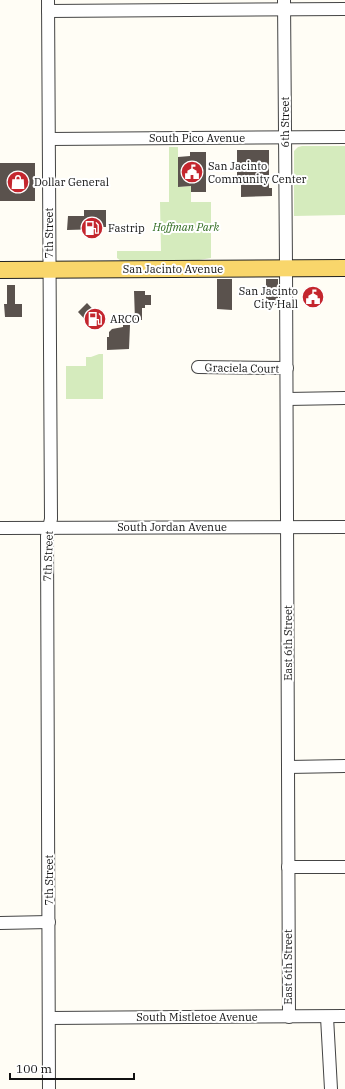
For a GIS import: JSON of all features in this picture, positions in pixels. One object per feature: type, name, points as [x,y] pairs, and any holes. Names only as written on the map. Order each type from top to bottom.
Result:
[{"type":"main road","name":"San Jacinto Avenue","points":[[0,270],[345,268]]},
{"type":"street","points":[[48,5],[284,5],[345,9]]},
{"type":"street","name":"7th Street","points":[[48,5],[51,519],[47,536],[50,1089]]},
{"type":"street","name":"6th Street","points":[[284,5],[286,269]]},
{"type":"street","name":"South Pico Avenue","points":[[49,139],[345,138]]},
{"type":"street","name":"East 6th Street","points":[[286,269],[289,1017]]},
{"type":"street","name":"Graciela Court","points":[[198,367],[287,368]]},
{"type":"street","points":[[287,399],[345,398]]},
{"type":"street","name":"South Jordan Avenue","points":[[0,528],[345,527]]},
{"type":"street","points":[[288,767],[345,766]]},
{"type":"street","points":[[288,867],[345,867]]},
{"type":"street","points":[[0,922],[49,922]]},
{"type":"street","points":[[327,1016],[331,1089]]},
{"type":"street","name":"South Mistletoe Avenue","points":[[49,1018],[345,1016]]},
{"type":"green space","points":[[345,146],[345,215],[294,216],[294,151],[298,147]]},
{"type":"green space","name":"Hoffman Park","points":[[169,147],[178,147],[178,187],[191,186],[191,202],[211,202],[211,258],[199,260],[121,261],[117,258],[117,251],[161,251],[160,202],[169,202]]},
{"type":"green space","points":[[103,354],[103,399],[66,399],[66,366],[86,366],[86,357]]},
{"type":"building","points":[[237,150],[269,150],[269,188],[272,188],[272,196],[241,197],[241,179],[237,179]]},
{"type":"building","name":"San Jacinto Community Center","points":[[190,152],[206,152],[206,192],[191,192],[191,186],[178,187],[178,157],[190,156]]},
{"type":"building","name":"Dollar General","points":[[0,163],[35,163],[35,201],[0,201]]},
{"type":"building","points":[[84,210],[106,210],[106,227],[102,227],[102,229],[67,230],[68,216],[84,216]]},
{"type":"building","points":[[217,279],[232,279],[232,310],[217,309]]},
{"type":"building","points":[[266,279],[278,279],[278,305],[266,305]]},
{"type":"building","points":[[7,285],[15,285],[15,304],[22,304],[22,317],[5,317],[4,304],[7,304]]},
{"type":"building","points":[[134,291],[145,291],[145,295],[151,295],[151,305],[145,305],[145,308],[142,308],[142,320],[135,320]]},
{"type":"building","points":[[87,303],[102,319],[93,328],[78,312]]},
{"type":"building","points":[[123,325],[130,325],[129,349],[107,350],[107,337],[109,337],[109,332],[112,329],[123,327]]},
{"type":"place","name":"San Jacinto Community Center","points":[[192,172]]},
{"type":"place","name":"Dollar General","points":[[18,182]]},
{"type":"place","name":"Fastrip","points":[[92,228]]},
{"type":"place","name":"San Jacinto City Hall","points":[[313,297]]},
{"type":"place","name":"ARCO","points":[[95,319]]}]
